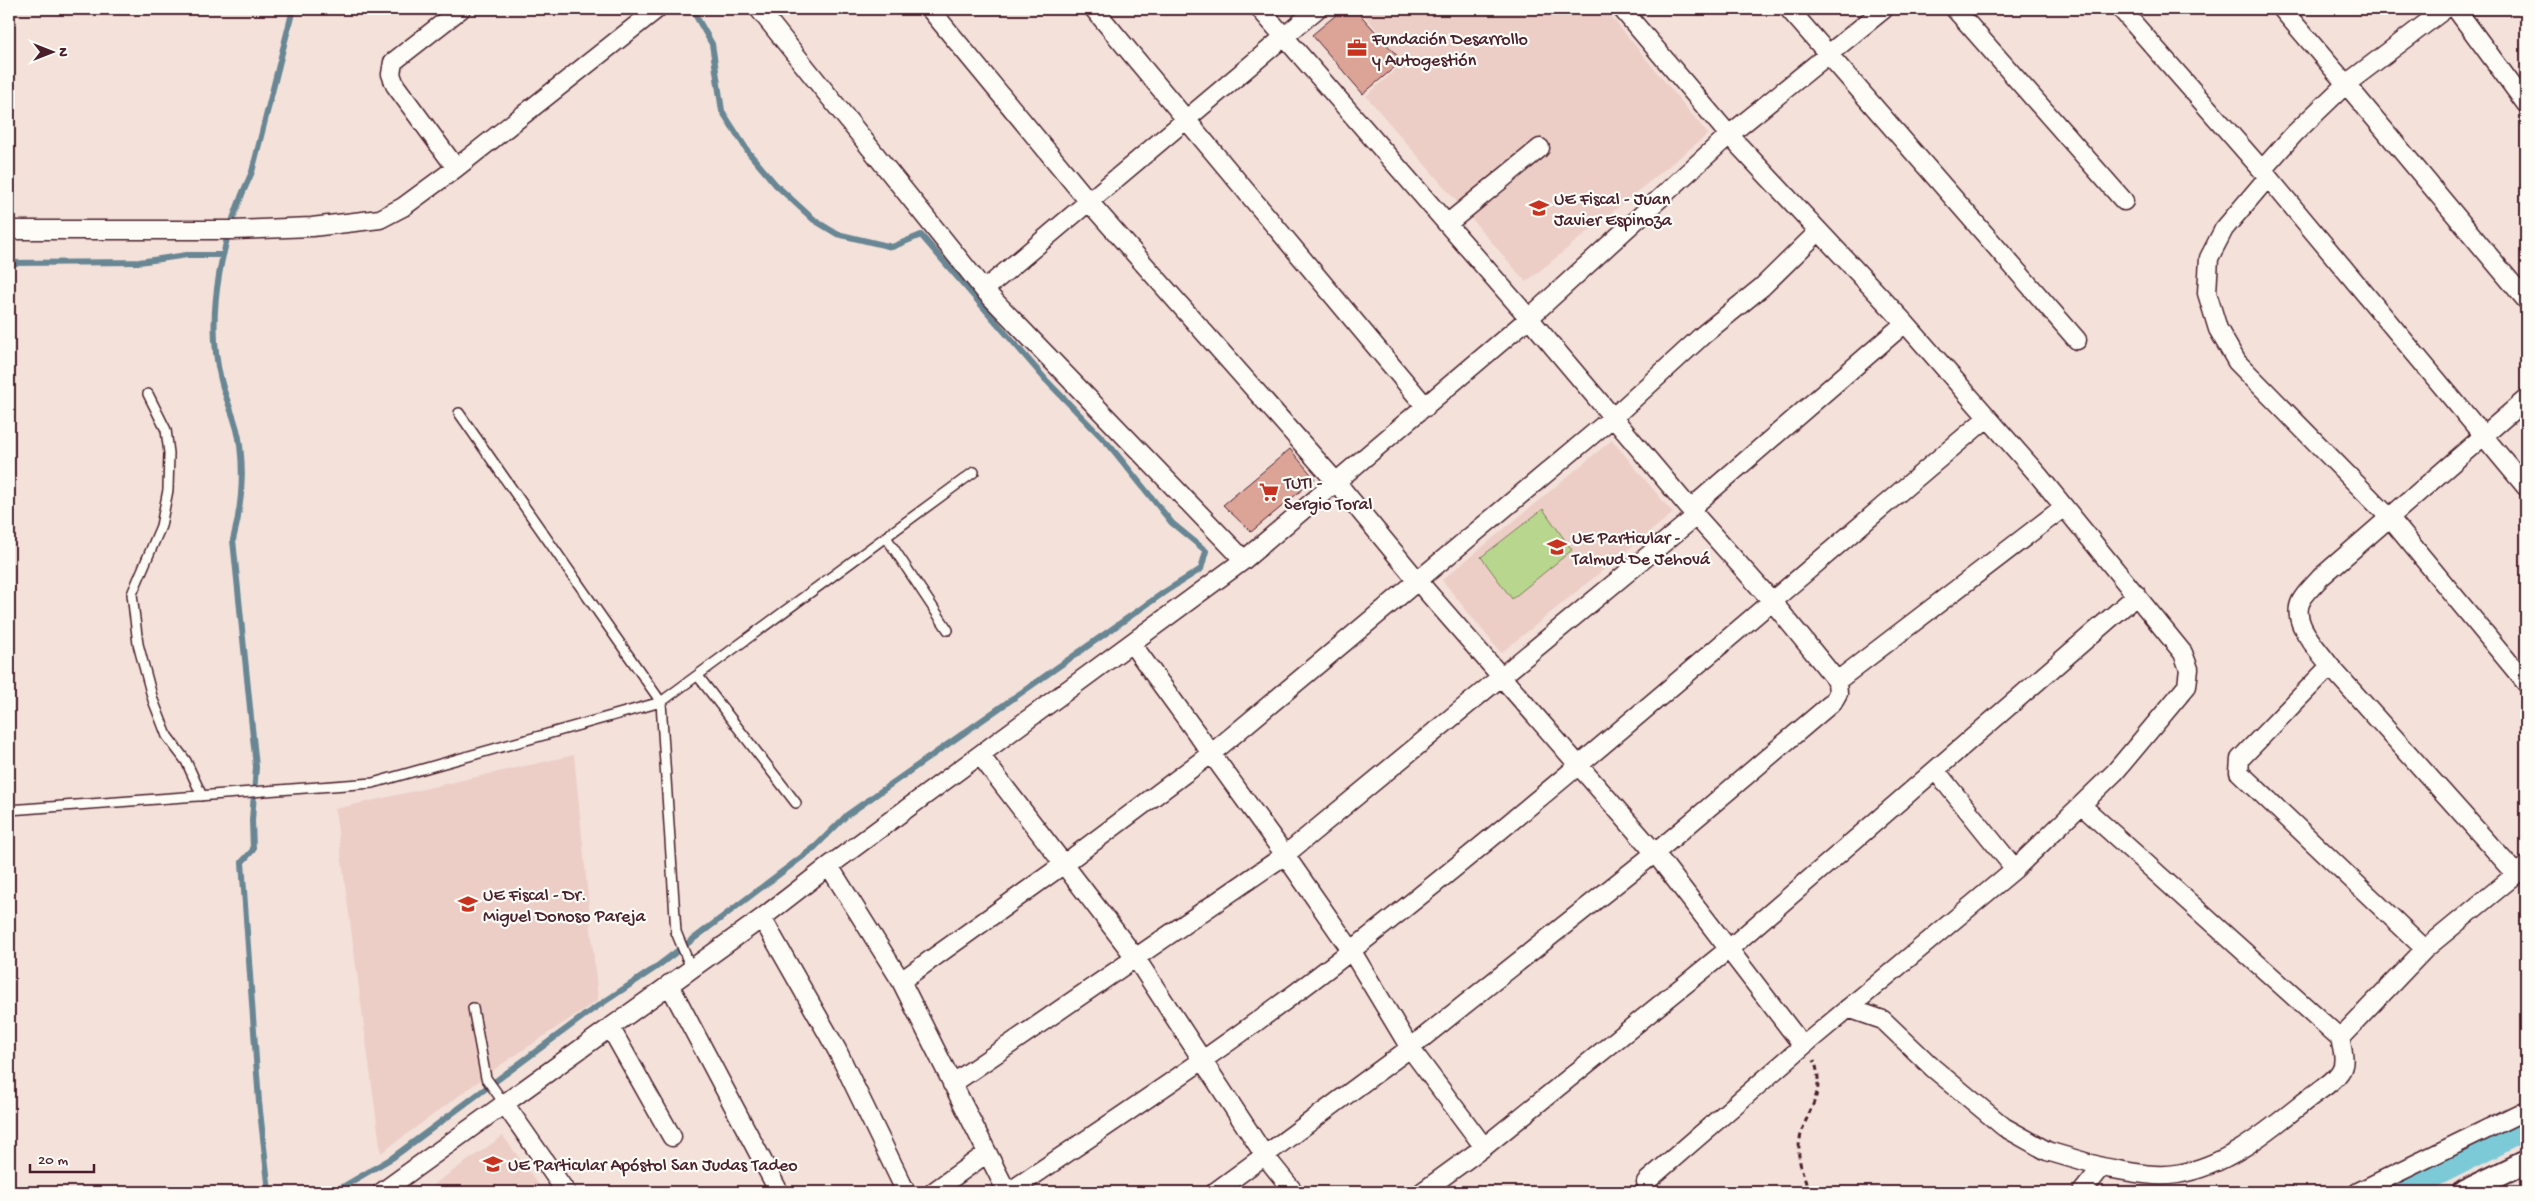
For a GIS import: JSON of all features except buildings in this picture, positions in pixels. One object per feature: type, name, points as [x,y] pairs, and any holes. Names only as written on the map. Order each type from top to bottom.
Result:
[{"type":"street","points":[[456,168],[395,85],[391,74],[393,62],[461,9]]},
{"type":"street","points":[[9,230],[233,230],[312,227],[380,219],[404,207],[456,168],[657,9]]},
{"type":"street","points":[[759,9],[984,290],[1244,560]]},
{"type":"street","points":[[930,9],[1090,202],[1337,483],[1417,580],[1655,853],[1730,948],[1803,1046]]},
{"type":"street","points":[[1094,9],[1426,407]]},
{"type":"street","points":[[1215,1192],[1410,1048],[1655,853],[1833,702],[1838,693],[1837,681],[1771,600],[1693,512],[1530,318],[1260,9]]},
{"type":"street","points":[[984,290],[1317,9]]},
{"type":"street","points":[[1622,9],[1729,135],[1905,323],[2064,507],[2183,654],[2189,668],[2187,686],[2115,772],[2015,869],[1803,1046],[1646,1182]]},
{"type":"street","points":[[1789,9],[2077,340]]},
{"type":"street","points":[[382,1192],[762,918],[829,866],[1244,560],[1530,318],[1729,135],[1884,9]]},
{"type":"street","points":[[1954,9],[2124,202]]},
{"type":"street","points":[[2121,9],[2265,173],[2526,487]]},
{"type":"street","points":[[2282,9],[2526,300]]},
{"type":"street","points":[[2445,9],[2346,84],[2290,139],[2224,228],[2209,258],[2207,293],[2218,329],[2236,362],[2388,517],[2526,683]]},
{"type":"street","points":[[2456,9],[2526,104]]},
{"type":"street","points":[[1447,224],[1540,148]]},
{"type":"street","points":[[901,981],[1064,864],[1212,753],[1614,416],[1704,334],[1762,286],[1819,231]]},
{"type":"street","points":[[952,1084],[1285,855],[1693,512],[1905,323]]},
{"type":"street","points":[[2340,1038],[2425,949],[2521,870],[2330,666],[2303,629],[2299,616],[2300,601],[2321,577],[2388,517],[2526,400]]},
{"type":"street","points":[[829,866],[901,981],[986,1153],[1008,1192],[1203,1061],[1351,950],[1578,766],[1987,418]]},
{"type":"street","points":[[1837,681],[2064,507]]},
{"type":"street","points":[[1422,1192],[1484,1147],[1730,948],[2137,595]]},
{"type":"street","points":[[1132,644],[1285,855],[1351,950],[1410,1048],[1484,1147]]},
{"type":"street","points":[[2330,666],[2240,759],[2239,772],[2425,949]]},
{"type":"street","points":[[980,755],[1135,957],[1265,1156],[1294,1192]]},
{"type":"street","points":[[1936,771],[2015,869]]},
{"type":"street","points":[[1848,1008],[1883,1020],[1933,1068],[2004,1127],[2047,1151],[2102,1167],[2148,1174],[2175,1175],[2199,1170],[2232,1155],[2304,1103],[2340,1072],[2344,1063],[2340,1038],[2081,805]]},
{"type":"street","points":[[762,918],[837,1050],[906,1192]]},
{"type":"street","points":[[669,984],[779,1192]]},
{"type":"street","points":[[610,1027],[672,1137]]},
{"type":"street","points":[[504,1103],[566,1192]]},
{"type":"street","points":[[2358,1192],[2526,1110]]},
{"type":"street","points":[[933,1192],[986,1153]]},
{"type":"street","points":[[2464,1192],[2526,1162]]},
{"type":"street","points":[[2082,1192],[2102,1167]]},
{"type":"lane","points":[[148,394],[166,430],[169,453],[168,490],[161,526],[132,594],[138,644],[153,700],[167,736],[186,761],[202,796]]},
{"type":"lane","points":[[459,413],[661,702],[676,932],[691,968]]},
{"type":"lane","points":[[9,810],[373,783],[661,702],[974,472]]},
{"type":"lane","points":[[886,537],[948,630]]},
{"type":"lane","points":[[698,676],[796,803]]},
{"type":"lane","points":[[473,1008],[486,1078],[504,1103]]},
{"type":"path","points":[[1803,1046],[1815,1060],[1820,1079],[1816,1100],[1798,1146],[1802,1172],[1809,1192]]},
{"type":"shaded area","name":"UE Fiscal - Juan Javier Espinoza","points":[[1359,9],[1605,9],[1708,134],[1526,282],[1366,96],[1404,62]]},
{"type":"shaded area","name":"UE Particular - Talmud De Jehová","points":[[1612,440],[1673,513],[1501,653],[1442,580]]},
{"type":"shaded area","name":"UE Fiscal - Dr. Miguel Donoso Pareja","points":[[574,755],[598,1000],[502,1064],[381,1153],[335,809]]},
{"type":"shaded area","name":"UE Particular Apóstol San Judas Tadeo","points":[[503,1136],[544,1192],[423,1192]]},
{"type":"green space","points":[[1543,509],[1572,550],[1512,599],[1481,557]]},
{"type":"waterway","points":[[269,1192],[259,1102],[242,862],[253,850],[252,820],[256,767],[233,540],[238,517],[242,469],[237,428],[221,380],[216,355],[215,328],[219,274],[225,247],[242,195],[252,172],[293,9]]},
{"type":"waterway","points":[[334,1192],[392,1158],[589,1012],[655,968],[815,847],[847,815],[1166,591],[1201,569],[1206,551],[1172,523],[1110,446],[1046,380],[921,235],[892,247],[837,234],[814,220],[776,185],[749,153],[722,111],[712,44],[692,9]]},
{"type":"waterway","points":[[9,263],[139,262],[187,255],[223,255]]},
{"type":"waterway","points":[[2403,1192],[2526,1130]]},
{"type":"place","name":"Fundación Desarrollo y Autogestión","points":[[1357,48]]},
{"type":"place","name":"UE Fiscal - Juan Javier Espinoza","points":[[1539,208]]},
{"type":"place","name":"TUTI - Sergio Toral","points":[[1269,492]]},
{"type":"place","name":"UE Particular - Talmud De Jehová","points":[[1557,547]]},
{"type":"place","name":"UE Fiscal - Dr. Miguel Donoso Pareja","points":[[468,904]]},
{"type":"place","name":"UE Particular Apóstol San Judas Tadeo","points":[[493,1164]]}]
